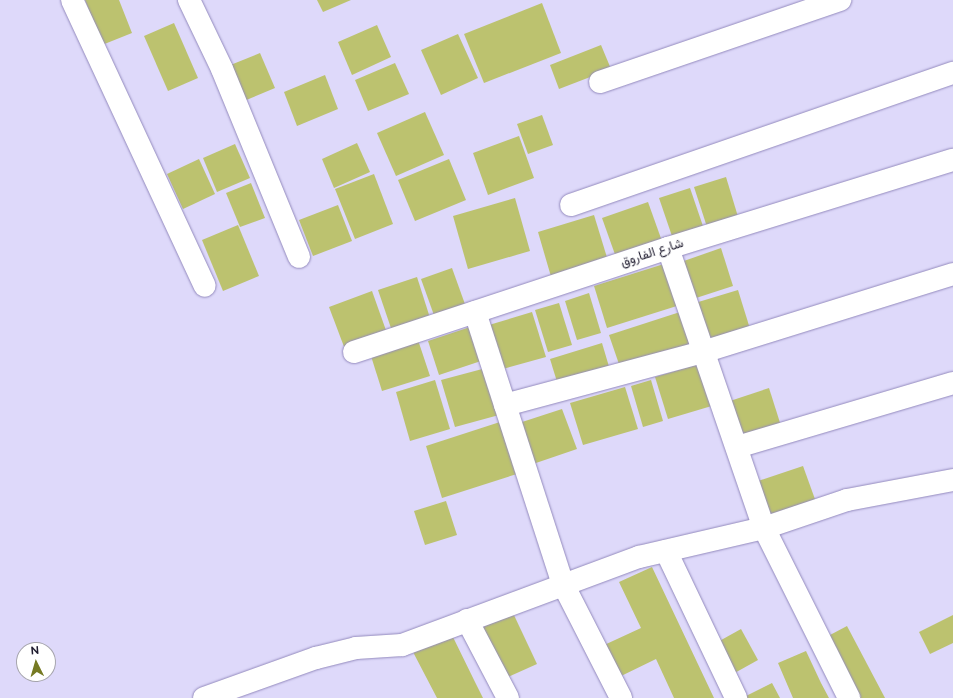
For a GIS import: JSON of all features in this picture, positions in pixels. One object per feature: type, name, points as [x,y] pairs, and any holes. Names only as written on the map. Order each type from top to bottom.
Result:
[{"type":"street","points":[[72,0],[205,286]]},
{"type":"street","points":[[189,0],[222,69],[299,256]]},
{"type":"street","points":[[600,82],[840,0]]},
{"type":"street","points":[[571,205],[953,72]]},
{"type":"street","name":"شارع الفاروق","points":[[354,352],[668,248],[953,160]]},
{"type":"street","points":[[668,248],[706,351],[764,528],[849,698]]},
{"type":"street","points":[[505,405],[706,351],[953,274]]},
{"type":"street","points":[[475,312],[563,584],[621,698]]},
{"type":"street","points":[[737,447],[953,383]]},
{"type":"street","points":[[204,698],[316,658],[356,648],[402,645],[563,584],[666,551],[764,528],[847,500],[953,480]]},
{"type":"street","points":[[666,551],[736,698]]},
{"type":"street","points":[[467,620],[508,698]]},
{"type":"building","points":[[85,0],[119,0],[132,33],[102,45]]},
{"type":"building","points":[[317,0],[351,0],[323,12]]},
{"type":"building","points":[[542,3],[561,53],[484,83],[464,34]]},
{"type":"building","points":[[174,23],[198,78],[168,91],[144,36]]},
{"type":"building","points":[[377,25],[391,57],[352,75],[338,42]]},
{"type":"building","points":[[458,34],[478,78],[441,95],[421,50]]},
{"type":"building","points":[[601,45],[611,69],[559,89],[550,65]]},
{"type":"building","points":[[260,53],[275,88],[244,101],[228,66]]},
{"type":"building","points":[[395,63],[409,94],[368,111],[355,80]]},
{"type":"building","points":[[325,75],[338,109],[297,126],[284,92]]},
{"type":"building","points":[[425,112],[444,155],[396,176],[377,133]]},
{"type":"building","points":[[542,115],[553,145],[528,154],[517,124]]},
{"type":"building","points":[[519,136],[534,178],[488,195],[473,153]]},
{"type":"building","points":[[357,143],[370,172],[334,188],[322,159]]},
{"type":"building","points":[[235,144],[250,178],[217,192],[203,158]]},
{"type":"building","points":[[199,159],[215,194],[183,209],[167,174]]},
{"type":"building","points":[[449,159],[466,200],[415,221],[398,180]]},
{"type":"building","points":[[374,174],[393,224],[355,239],[335,189]]},
{"type":"building","points":[[726,177],[739,220],[708,230],[694,187]]},
{"type":"building","points":[[251,183],[265,218],[240,227],[226,193]]},
{"type":"building","points":[[690,188],[705,232],[674,242],[659,198]]},
{"type":"building","points":[[515,198],[530,251],[468,269],[453,216]]},
{"type":"building","points":[[648,202],[663,244],[617,260],[602,218]]},
{"type":"building","points":[[338,205],[352,241],[313,256],[299,220]]},
{"type":"building","points":[[594,215],[609,264],[552,280],[538,232]]},
{"type":"building","points":[[238,225],[259,276],[223,291],[202,240]]},
{"type":"building","points":[[721,248],[733,286],[693,299],[681,262]]},
{"type":"building","points":[[667,263],[680,305],[607,328],[594,286]]},
{"type":"building","points":[[452,268],[466,307],[435,318],[421,279]]},
{"type":"building","points":[[417,277],[431,321],[393,334],[378,290]]},
{"type":"building","points":[[738,290],[751,332],[708,346],[695,303]]},
{"type":"building","points":[[372,291],[388,336],[346,352],[329,307]]},
{"type":"building","points":[[589,293],[601,333],[577,340],[565,301]]},
{"type":"building","points":[[559,303],[572,345],[548,352],[535,310]]},
{"type":"building","points":[[532,312],[546,357],[503,369],[489,325]]},
{"type":"building","points":[[680,312],[692,348],[621,370],[609,335]]},
{"type":"building","points":[[470,327],[481,361],[439,375],[428,341]]},
{"type":"building","points":[[418,340],[430,376],[382,391],[371,356]]},
{"type":"building","points":[[602,343],[610,370],[558,385],[550,359]]},
{"type":"building","points":[[702,363],[715,405],[668,419],[655,377]]},
{"type":"building","points":[[486,368],[499,415],[455,427],[441,380]]},
{"type":"building","points":[[435,380],[450,429],[410,441],[396,392]]},
{"type":"building","points":[[651,380],[663,421],[643,427],[631,386]]},
{"type":"building","points":[[625,387],[638,429],[583,445],[570,403]]},
{"type":"building","points":[[769,388],[782,429],[743,441],[730,401]]},
{"type":"building","points":[[562,409],[577,449],[533,464],[519,423]]},
{"type":"building","points":[[503,421],[520,473],[442,498],[426,446]]},
{"type":"building","points":[[803,466],[816,502],[768,519],[755,482]]},
{"type":"building","points":[[446,501],[457,535],[425,545],[414,511]]},
{"type":"building","points":[[652,567],[714,698],[674,698],[656,659],[617,678],[602,646],[641,628],[619,582]]},
{"type":"building","points":[[513,613],[537,664],[495,683],[472,632]]},
{"type":"building","points":[[953,615],[953,643],[930,654],[919,632]]},
{"type":"building","points":[[847,626],[885,698],[844,698],[813,644]]},
{"type":"building","points":[[741,629],[758,660],[731,675],[714,644]]},
{"type":"building","points":[[451,633],[483,698],[437,698],[413,652]]},
{"type":"building","points":[[806,651],[829,698],[793,698],[778,663]]},
{"type":"building","points":[[772,683],[780,698],[742,698]]}]
